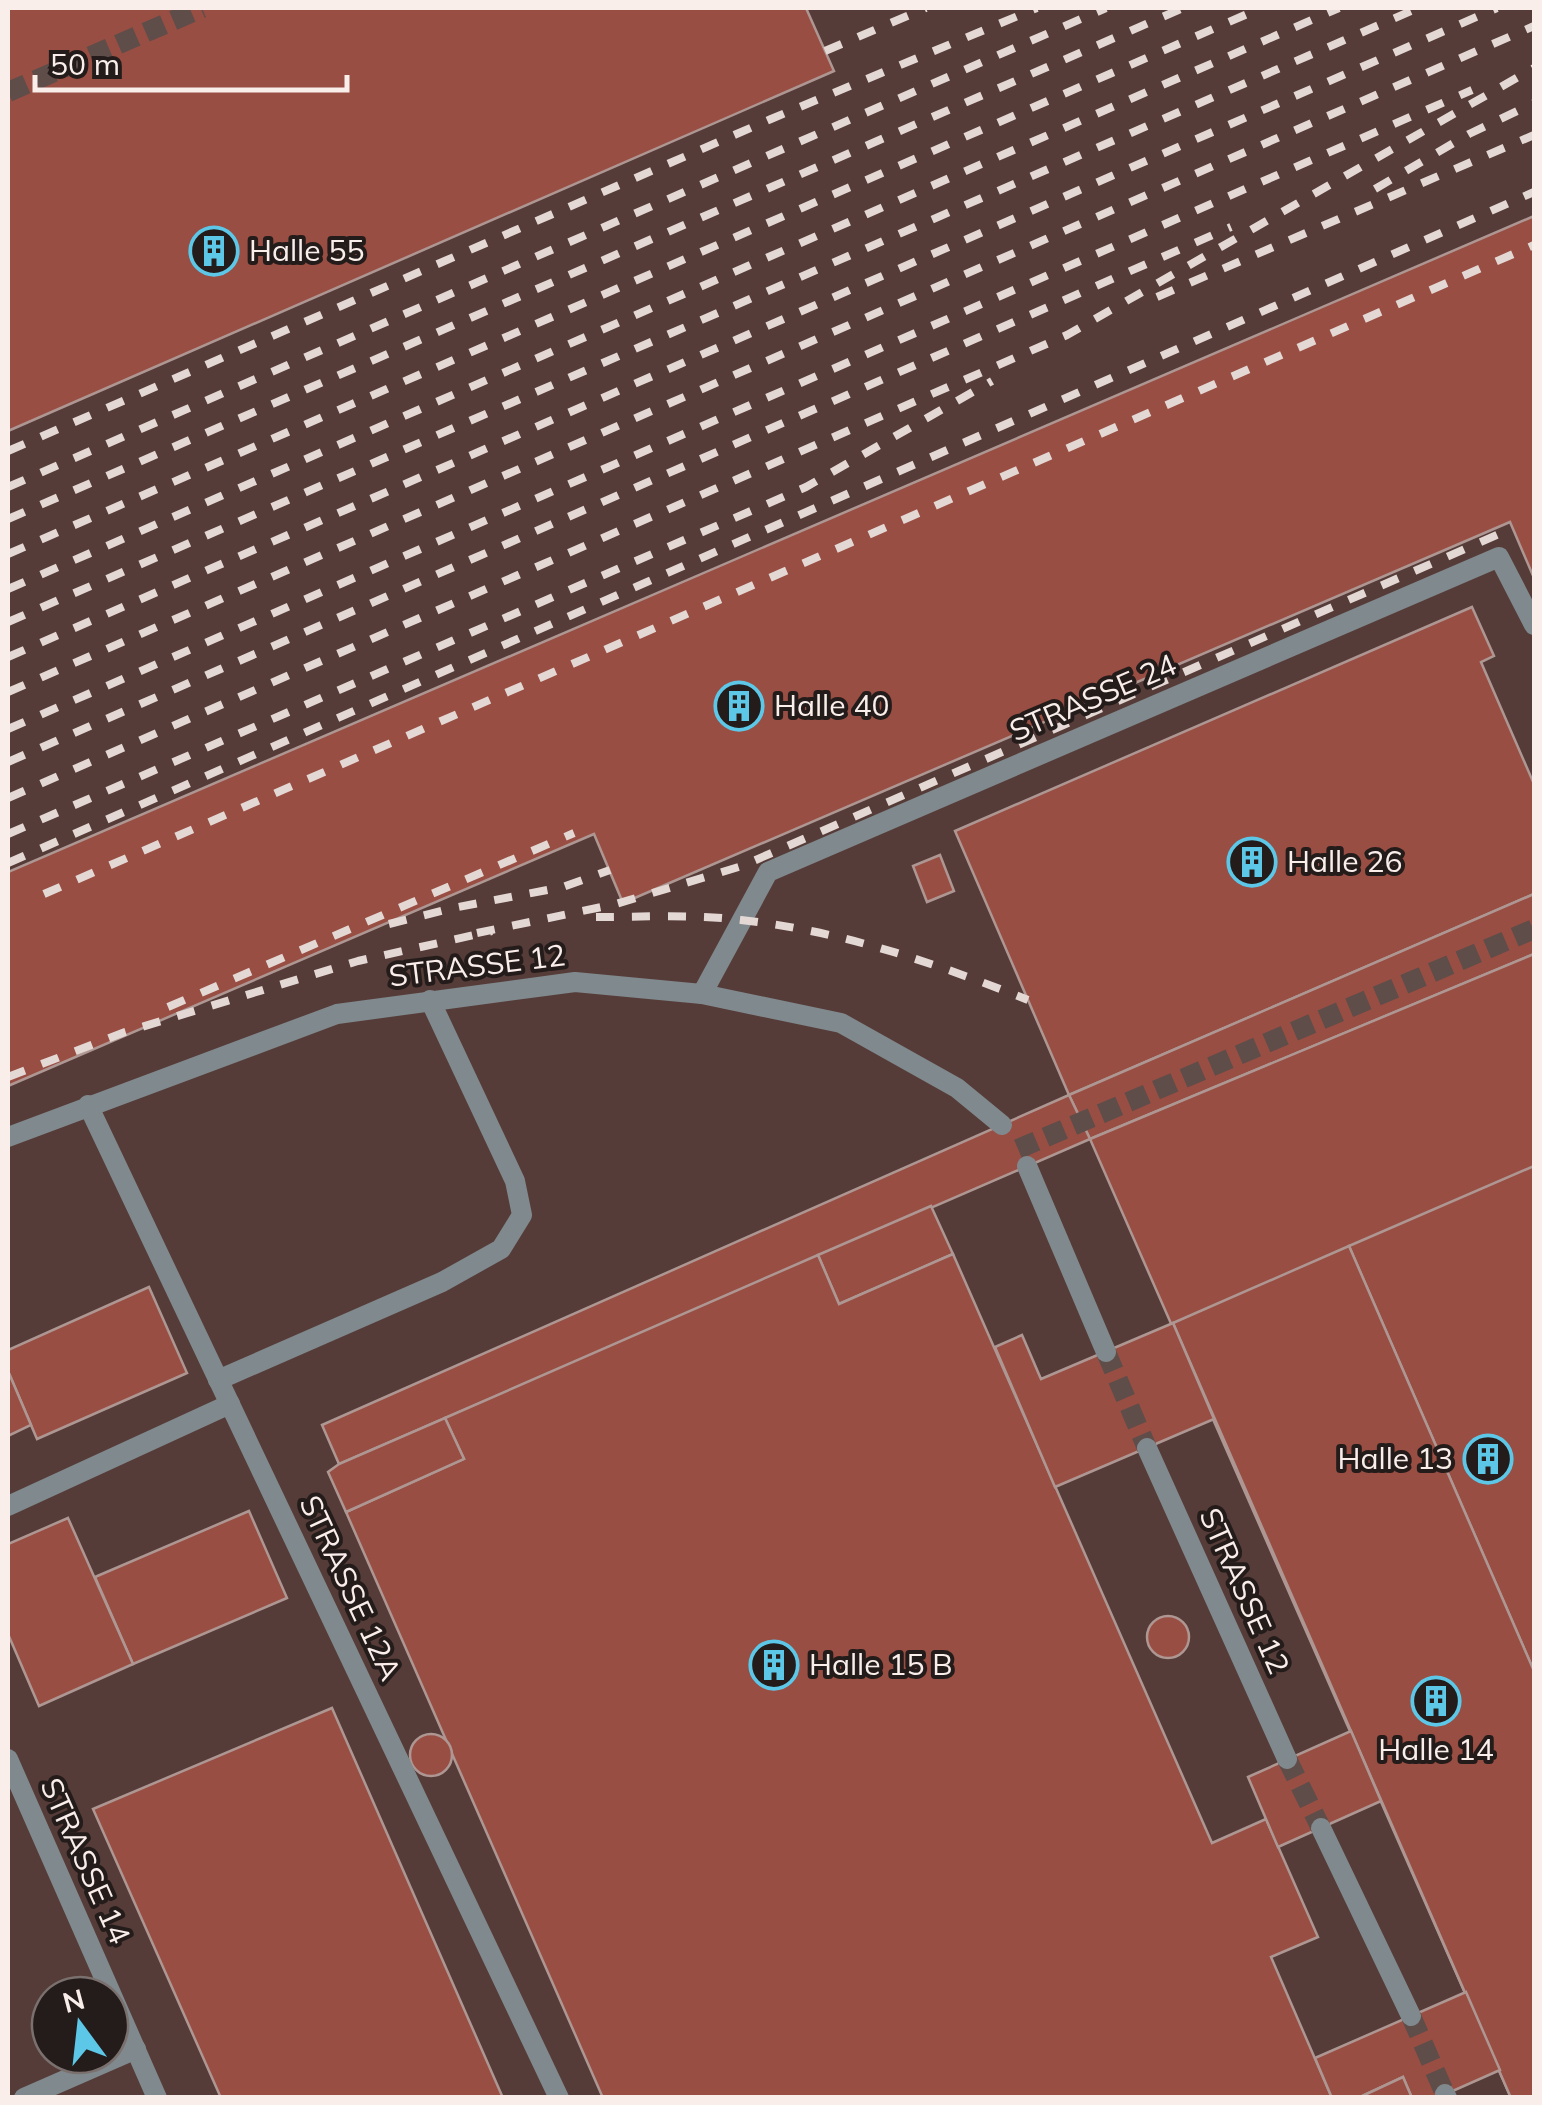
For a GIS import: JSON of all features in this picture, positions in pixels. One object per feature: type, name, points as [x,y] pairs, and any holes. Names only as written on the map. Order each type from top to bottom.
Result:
[{"type":"street","name":"STRASSE 24","points":[[702,994],[768,872],[1500,556],[1534,626]]},
{"type":"street","name":"STRASSE 12","points":[[8,1137],[336,1014],[575,982],[702,994],[840,1023],[957,1088],[1002,1125]]},
{"type":"street","points":[[218,1380],[442,1282],[500,1249],[522,1215],[515,1180],[430,1000]]},
{"type":"street","name":"STRASSE 12A","points":[[88,1105],[559,2098]]},
{"type":"street","points":[[1027,1166],[1106,1352]]},
{"type":"street","points":[[8,1506],[230,1404]]},
{"type":"street","name":"STRASSE 12","points":[[1146,1448],[1287,1760]]},
{"type":"street","name":"STRASSE 14","points":[[8,1760],[157,2098]]},
{"type":"street","points":[[1321,1828],[1411,2016]]},
{"type":"street","points":[[24,2098],[136,2049]]},
{"type":"shaded area","points":[[8,8],[1534,8],[1534,2097],[8,2098]]},
{"type":"building","name":"Halle 55","points":[[8,8],[806,8],[834,71],[8,431]]},
{"type":"building","name":"Halle 40","points":[[1534,216],[1534,578],[1510,522],[623,903],[594,834],[8,1086],[8,872]]},
{"type":"building","name":"Halle 26","points":[[1472,607],[1494,656],[1481,662],[1534,784],[1534,894],[1069,1095],[955,831]]},
{"type":"building","points":[[940,855],[954,891],[927,902],[913,866]]},
{"type":"building","points":[[1534,894],[1534,954],[1090,1139],[1069,1095]]},
{"type":"building","points":[[1534,954],[1534,2098],[1511,2098],[1090,1139]]},
{"type":"building","points":[[1069,1095],[1090,1139],[339,1464],[322,1425]]},
{"type":"building","name":"Halle 13","points":[[1534,1166],[1534,1671],[1349,1246]]},
{"type":"building","points":[[931,1206],[953,1254],[839,1304],[818,1255]]},
{"type":"building","name":"Halle 14","points":[[1349,1246],[1534,1671],[1534,2098],[1511,2098],[1173,1323]]},
{"type":"building","name":"Halle 15 B","points":[[953,1254],[1212,1843],[1266,1819],[1318,1937],[1271,1957],[1332,2098],[603,2098],[346,1512],[464,1459],[445,1418],[818,1255],[839,1304]]},
{"type":"building","points":[[149,1287],[187,1373],[37,1439],[8,1371],[8,1350]]},
{"type":"building","points":[[1173,1323],[1214,1419],[1055,1487],[995,1347],[1022,1335],[1041,1379]]},
{"type":"building","points":[[8,1371],[31,1425],[8,1436]]},
{"type":"building","points":[[445,1418],[464,1459],[346,1512],[328,1472]]},
{"type":"building","points":[[249,1511],[287,1598],[133,1664],[95,1577]]},
{"type":"building","points":[[68,1518],[133,1664],[39,1706],[8,1634],[8,1544]]},
{"type":"building","points":[[1168,1616],[1183,1622],[1189,1637],[1183,1652],[1168,1658],[1153,1652],[1147,1637],[1153,1622]]},
{"type":"building","points":[[332,1708],[503,2098],[221,2098],[93,1809]]},
{"type":"building","points":[[1351,1731],[1381,1801],[1278,1847],[1248,1777]]},
{"type":"building","points":[[431,1734],[446,1740],[452,1755],[446,1770],[431,1776],[416,1770],[410,1755],[416,1740]]},
{"type":"building","points":[[1466,1992],[1500,2070],[1437,2098],[1412,2098],[1403,2077],[1358,2098],[1332,2098],[1315,2058]]},
{"type":"building","points":[[1403,2077],[1412,2098],[1358,2098]]},
{"type":"tunnel","points":[[8,92],[202,8]]},
{"type":"tunnel","points":[[1018,1149],[1534,929]]},
{"type":"tunnel","points":[[1106,1352],[1147,1448]]},
{"type":"tunnel","points":[[1287,1759],[1321,1828]]},
{"type":"tunnel","points":[[1411,2016],[1445,2094]]},
{"type":"railway","points":[[825,51],[926,8]]},
{"type":"railway","points":[[8,451],[771,119],[1037,8]]},
{"type":"railway","points":[[8,487],[1106,8]]},
{"type":"railway","points":[[8,519],[1183,8]]},
{"type":"railway","points":[[8,554],[1261,8]]},
{"type":"railway","points":[[8,589],[1339,8]]},
{"type":"railway","points":[[8,622],[1418,8]]},
{"type":"railway","points":[[8,657],[1497,8]]},
{"type":"railway","points":[[8,692],[1534,26]]},
{"type":"railway","points":[[8,798],[1067,335],[1534,68]]},
{"type":"railway","points":[[8,729],[1472,90]]},
{"type":"railway","points":[[1375,189],[1469,134],[1534,103]]},
{"type":"railway","points":[[1157,297],[1534,135]]},
{"type":"railway","points":[[8,863],[1534,192]]},
{"type":"railway","points":[[8,762],[1231,227]]},
{"type":"railway","points":[[44,894],[1534,245]]},
{"type":"railway","points":[[8,834],[806,487],[992,381]]},
{"type":"railway","points":[[477,933],[616,904],[742,866],[1499,534]]},
{"type":"railway","points":[[168,1007],[574,833]]},
{"type":"railway","points":[[389,924],[563,887],[610,870]]},
{"type":"railway","points":[[596,917],[687,916],[779,925],[852,940],[923,961],[1028,1000]]},
{"type":"railway","points":[[8,1077],[125,1032],[358,961],[492,931]]},
{"type":"place","name":"Halle 55","points":[[214,251]]},
{"type":"place","name":"Halle 40","points":[[739,706]]},
{"type":"place","name":"Halle 26","points":[[1252,862]]},
{"type":"place","name":"Halle 13","points":[[1488,1459]]},
{"type":"place","name":"Halle 15 B","points":[[774,1665]]},
{"type":"place","name":"Halle 14","points":[[1436,1701]]}]
